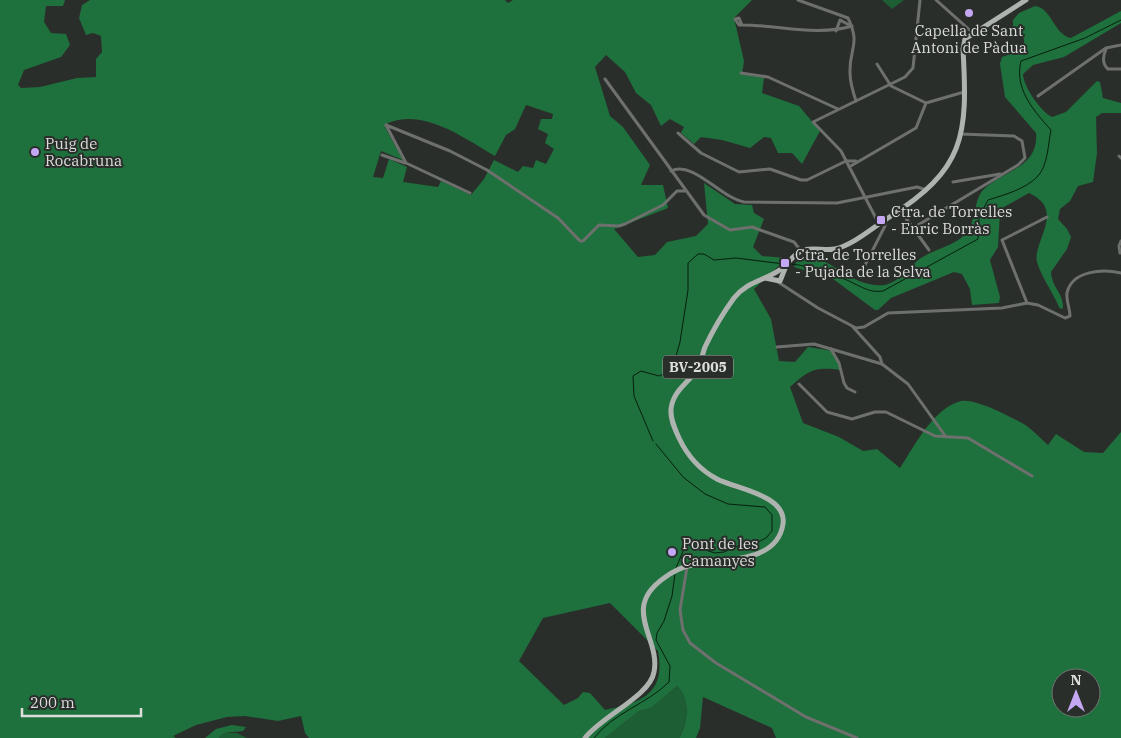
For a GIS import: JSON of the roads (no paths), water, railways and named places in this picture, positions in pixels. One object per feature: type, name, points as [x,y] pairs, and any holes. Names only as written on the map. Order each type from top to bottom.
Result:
[{"type":"main road","points":[[801,251],[840,247],[886,220],[927,191],[954,157],[960,134],[964,92],[963,49],[965,39],[1026,0]]},
{"type":"main road","name":"BV-2005","points":[[585,738],[602,720],[644,691],[652,680],[655,661],[644,624],[644,608],[653,588],[671,573],[687,566],[754,555],[773,544],[782,528],[783,514],[774,502],[714,478],[698,465],[683,447],[671,414],[674,397],[696,370],[708,343],[733,300],[744,287],[764,278],[775,277],[801,251]]},
{"type":"main road","points":[[775,277],[782,276],[786,264]]},
{"type":"street","points":[[798,0],[848,18],[852,26],[855,44],[849,72],[856,101]]},
{"type":"street","points":[[879,224],[840,151],[813,122],[878,88],[891,86],[905,77],[913,68],[920,0]]},
{"type":"street","points":[[936,0],[973,33]]},
{"type":"street","points":[[836,31],[840,20],[852,26]]},
{"type":"street","points":[[742,25],[836,31],[852,26]]},
{"type":"street","points":[[1038,96],[1106,48],[1121,45]]},
{"type":"street","points":[[1106,48],[1103,55],[1105,66],[1108,70],[1121,69]]},
{"type":"street","points":[[877,64],[891,86],[926,103],[964,92]]},
{"type":"street","points":[[741,73],[768,77],[838,109]]},
{"type":"street","points":[[604,79],[704,215],[730,230],[752,227],[797,244],[801,251]]},
{"type":"street","points":[[849,167],[856,161],[916,128],[926,103]]},
{"type":"street","points":[[406,163],[386,125],[442,148],[487,170],[558,218],[580,241],[583,241],[599,225],[619,226],[625,224],[663,205],[677,191],[685,191]]},
{"type":"street","points":[[678,133],[701,153],[739,172],[770,169],[801,180],[807,180],[846,161],[856,161]]},
{"type":"street","points":[[913,228],[1023,162],[1025,158],[1022,141],[1014,136],[960,134]]},
{"type":"street","points":[[382,155],[406,163],[470,193]]},
{"type":"street","points":[[671,172],[676,169],[690,170],[731,198],[744,202],[837,203],[917,188],[927,191]]},
{"type":"street","points":[[953,182],[1003,173]]},
{"type":"street","points":[[900,210],[928,250]]},
{"type":"street","points":[[1027,303],[1002,240],[1047,217]]},
{"type":"street","points":[[864,267],[885,226],[886,220]]},
{"type":"street","points":[[1120,253],[1119,246],[1121,241]]},
{"type":"street","points":[[852,326],[864,327],[888,313],[994,309],[1027,303],[1038,305],[1065,318],[1070,316],[1067,295],[1070,284],[1090,272],[1121,273]]},
{"type":"street","points":[[775,277],[852,326],[880,357],[882,364]]},
{"type":"street","points":[[777,347],[814,344],[882,364],[908,384],[946,438]]},
{"type":"street","points":[[830,348],[839,363],[846,388],[855,392]]},
{"type":"street","points":[[799,384],[827,412],[852,420],[875,412],[886,412],[935,436],[968,438],[1032,476]]},
{"type":"street","points":[[687,566],[680,610],[683,630],[690,643],[716,662],[806,717],[858,738]]},
{"type":"waterway","points":[[791,264],[806,266],[828,273],[870,290],[883,291],[978,239],[979,217],[988,200],[1014,191],[1033,181],[1038,176],[1046,160],[1051,130],[1032,107],[1023,90],[1020,81],[1021,61],[1085,38],[1121,20]]},
{"type":"waterway","points":[[653,441],[634,396],[633,376],[641,371],[659,376],[672,370],[680,342],[688,290],[688,263],[698,254],[704,254],[714,260],[736,258],[784,264]]},
{"type":"waterway","points":[[656,444],[683,477],[705,494],[728,504],[765,507],[772,515],[772,531],[766,538],[754,544],[745,543],[724,552],[715,553],[686,544],[676,568]]},
{"type":"waterway","points":[[594,738],[620,715],[651,697],[669,682],[670,666],[656,640],[672,596],[675,574]]},
{"type":"place","name":"Capella de Sant Antoni de Pàdua","points":[[969,13]]},
{"type":"place","name":"Puig de Rocabruna","points":[[35,152]]},
{"type":"place","name":"Ctra. de Torrelles - Enric Borràs","points":[[881,220]]},
{"type":"place","name":"Ctra. de Torrelles - Pujada de la Selva","points":[[785,263]]},
{"type":"place","name":"Pont de les Camanyes","points":[[672,552]]}]
